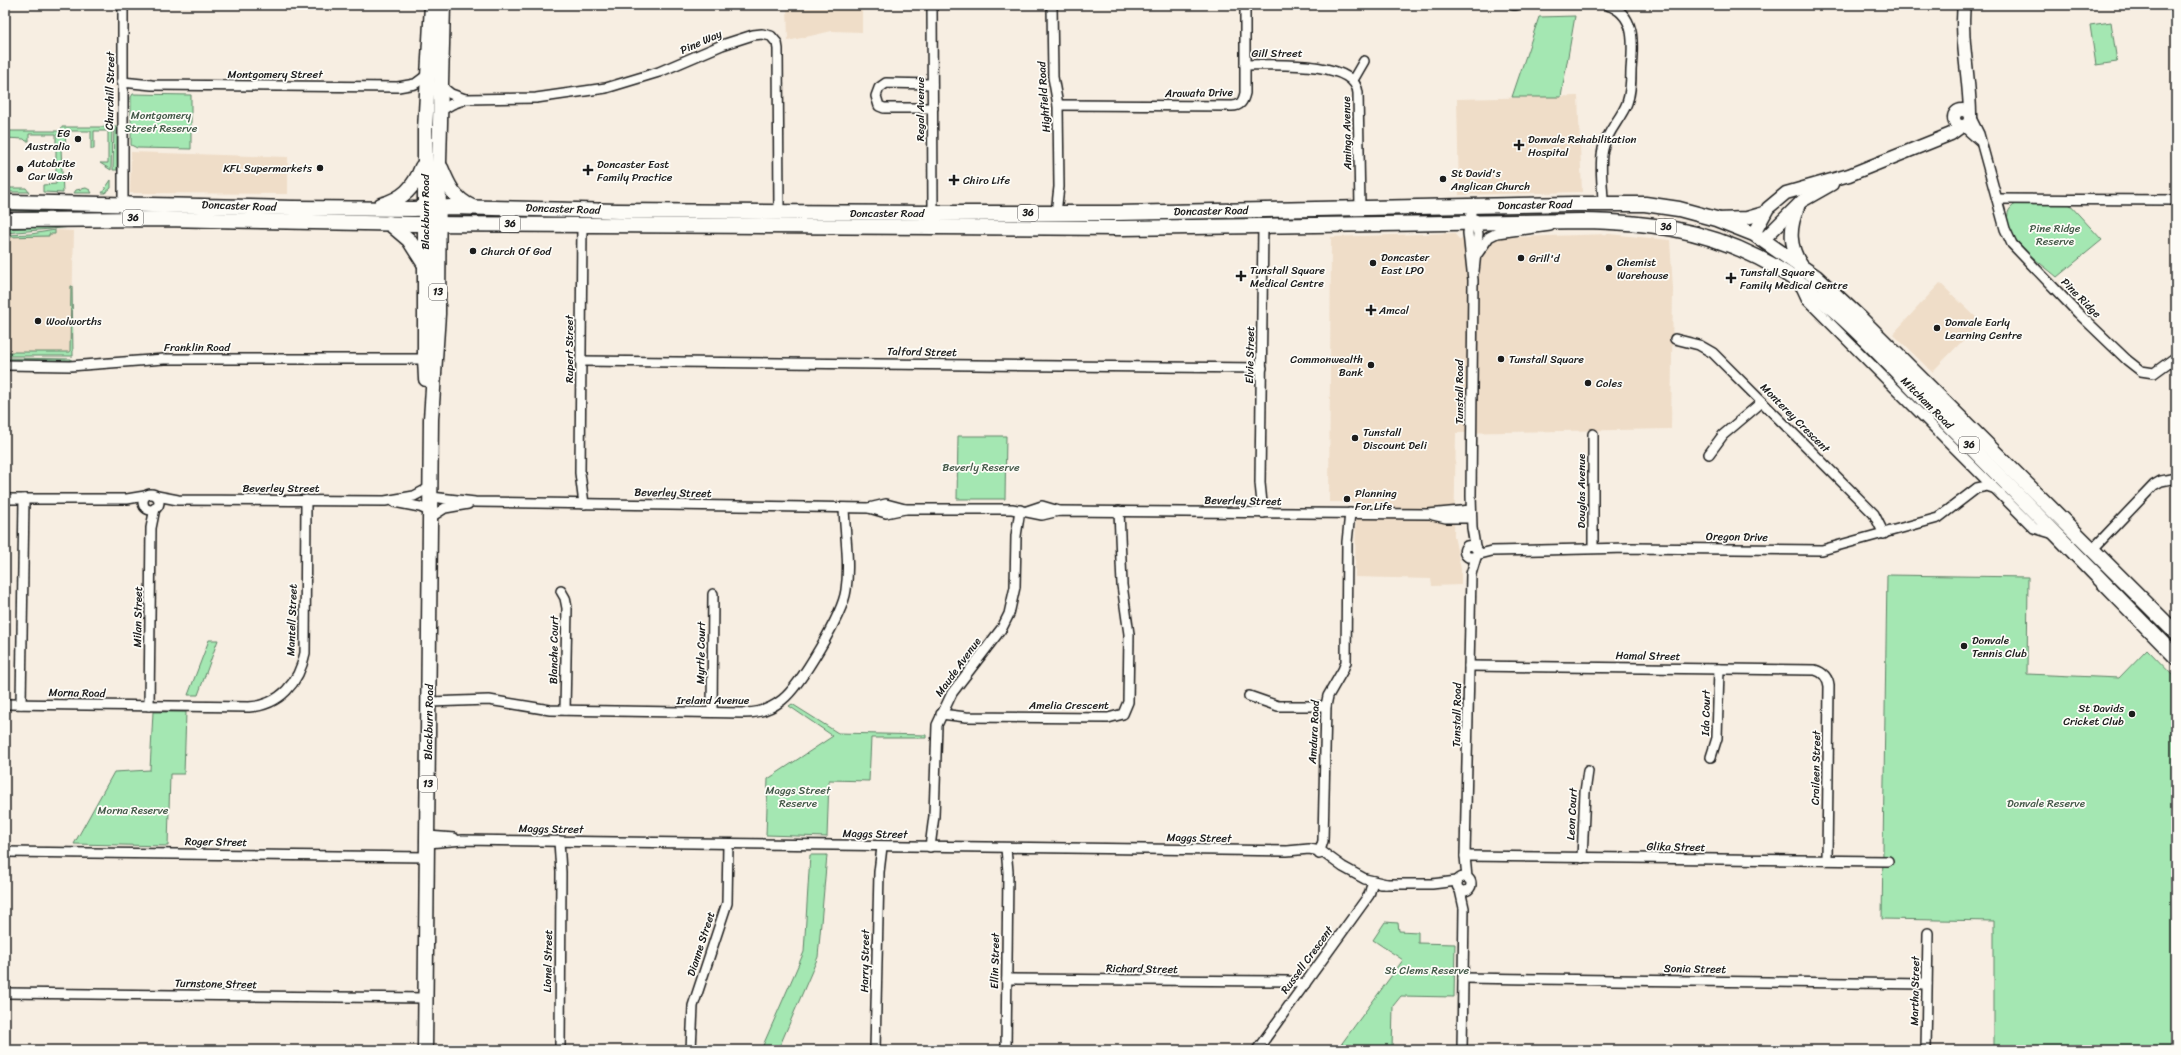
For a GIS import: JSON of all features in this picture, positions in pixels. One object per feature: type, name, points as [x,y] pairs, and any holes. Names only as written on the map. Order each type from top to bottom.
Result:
[{"type":"main road","name":"Blackburn Road","points":[[428,360],[438,314],[432,224],[434,82],[432,5]]},
{"type":"main road","name":"Blackburn Road","points":[[432,162],[440,111],[434,82],[444,5]]},
{"type":"main road","points":[[1759,237],[1764,213],[1774,202],[1792,190],[1849,175],[1952,134],[1969,122],[1968,77],[1963,17],[1964,5]]},
{"type":"main road","points":[[1925,145],[1947,129],[1963,101],[1968,77]]},
{"type":"main road","points":[[1955,114],[1963,110],[1970,115]]},
{"type":"main road","points":[[1955,114],[1955,122],[1962,126]]},
{"type":"main road","points":[[371,208],[391,202],[405,195],[432,162],[452,192],[464,203],[472,207]]},
{"type":"main road","points":[[1747,252],[1759,237],[1783,219],[1799,204],[1849,175]]},
{"type":"main road","name":"Doncaster Road","points":[[5,202],[371,208],[472,207],[933,213],[1059,213],[1645,204],[1687,211],[1716,219],[1759,237]]},
{"type":"main road","points":[[1774,202],[1780,206],[1783,219]]},
{"type":"main road","points":[[1799,204],[1792,226],[1791,240],[1794,253],[1802,266]]},
{"type":"main road","points":[[1687,211],[1699,223],[1695,232]]},
{"type":"main road","points":[[1059,213],[1059,228]]},
{"type":"main road","points":[[1716,219],[1747,218],[1764,213]]},
{"type":"main road","name":"Doncaster Road","points":[[5,220],[121,218],[432,224],[1059,228],[1581,221],[1643,223],[1695,232],[1747,252]]},
{"type":"main road","points":[[389,223],[409,240],[425,265]]},
{"type":"main road","name":"Blackburn Road","points":[[425,1050],[431,419],[425,265],[432,224]]},
{"type":"main road","name":"Mitcham Road","points":[[1759,237],[1802,266],[1860,318],[2176,633]]},
{"type":"main road","name":"Mitcham Road","points":[[1747,252],[1799,282],[1850,325],[2176,656]]},
{"type":"street","name":"Churchill Street","points":[[121,218],[123,5]]},
{"type":"street","name":"Regal Avenue","points":[[932,5],[933,213]]},
{"type":"street","name":"Highfield Road","points":[[1052,5],[1053,77],[1058,105],[1059,187],[1062,197],[1059,213]]},
{"type":"street","name":"Arawata Drive","points":[[1058,105],[1236,106],[1242,102],[1245,96],[1245,5]]},
{"type":"street","points":[[1603,204],[1603,149],[1608,136],[1628,102],[1633,42],[1631,30],[1625,17],[1617,9],[1607,5]]},
{"type":"street","name":"Pine Way","points":[[440,111],[452,104],[466,99],[536,98],[606,88],[659,72],[742,38],[760,34],[768,34],[773,38],[778,46],[779,212]]},
{"type":"street","name":"Aminga Avenue","points":[[1360,209],[1358,93],[1353,80],[1364,61]]},
{"type":"street","name":"Gill Street","points":[[1245,65],[1304,65],[1347,75],[1353,80]]},
{"type":"street","name":"Montgomery Street","points":[[122,85],[398,87],[419,90],[434,82]]},
{"type":"street","name":"Pine Way","points":[[434,82],[452,94],[466,99]]},
{"type":"street","points":[[932,84],[886,84],[879,88],[876,96],[879,106],[884,108],[932,108]]},
{"type":"street","name":"Pine Ridge","points":[[1970,115],[1978,131],[2005,229],[2014,247],[2127,360],[2141,371],[2154,373],[2176,357]]},
{"type":"street","name":"Pine Ridge","points":[[1962,126],[1975,135],[1981,143]]},
{"type":"street","points":[[1997,199],[2176,200]]},
{"type":"street","name":"Tunstall Road","points":[[1472,206],[1478,253],[1472,280]]},
{"type":"street","name":"Tunstall Road","points":[[1478,253],[1489,237],[1499,232],[1527,230],[1581,221]]},
{"type":"street","name":"Tunstall Road","points":[[1462,1050],[1464,908],[1462,884],[1470,666],[1471,574],[1473,551],[1471,514],[1472,280],[1468,250],[1473,222]]},
{"type":"street","name":"Rupert Street","points":[[580,504],[582,225]]},
{"type":"street","name":"Elvie Street","points":[[1260,513],[1264,226]]},
{"type":"street","points":[[1799,282],[1807,300],[1993,488],[2034,528],[2056,534]]},
{"type":"street","name":"Monterey Crescent","points":[[1675,339],[1690,341],[1709,350],[1874,514],[1884,534]]},
{"type":"street","name":"Franklin Road","points":[[5,365],[70,366],[164,359],[428,360]]},
{"type":"street","name":"Talford Street","points":[[581,361],[1262,368]]},
{"type":"street","points":[[1709,454],[1723,435],[1762,402]]},
{"type":"street","name":"Douglas Avenue","points":[[1593,434],[1593,548]]},
{"type":"street","name":"Oregon Drive","points":[[1473,551],[1593,548],[1822,550],[1884,534],[1938,518],[1946,514],[1967,493],[1975,479],[1975,470]]},
{"type":"street","points":[[2092,550],[2154,485],[2161,481],[2176,478]]},
{"type":"street","name":"Oregon Drive","points":[[1967,493],[1981,486],[1993,488]]},
{"type":"street","name":"Beverley Street","points":[[385,501],[431,492],[475,502],[869,508],[886,513],[905,509],[1020,510],[1042,515],[1059,511],[1471,514]]},
{"type":"street","points":[[5,499],[127,499],[152,494],[157,496],[159,501],[151,507]]},
{"type":"street","points":[[145,496],[143,501],[151,507]]},
{"type":"street","name":"Beverley Street","points":[[157,496],[178,500],[385,501],[420,507],[431,515],[445,508],[475,502]]},
{"type":"street","points":[[21,704],[24,499]]},
{"type":"street","points":[[127,499],[151,507]]},
{"type":"street","name":"Beverley Street","points":[[151,507],[178,500]]},
{"type":"street","name":"Mantell Street","points":[[149,706],[254,706],[276,699],[294,682],[301,668],[305,653],[306,500]]},
{"type":"street","name":"Milan Street","points":[[149,706],[151,507]]},
{"type":"street","name":"Ireland Avenue","points":[[429,699],[495,700],[537,708],[566,710],[750,713],[765,710],[782,700],[792,689],[835,622],[841,610],[846,590],[848,508]]},
{"type":"street","name":"Maude Avenue","points":[[933,847],[936,732],[941,714],[952,692],[1002,628],[1009,614],[1015,588],[1016,536],[1020,510]]},
{"type":"street","name":"Amelia Crescent","points":[[941,714],[956,716],[1108,718],[1123,714],[1128,702],[1129,634],[1122,579],[1122,512]]},
{"type":"street","name":"Amdura Road","points":[[1323,854],[1326,706],[1328,696],[1346,662],[1347,513]]},
{"type":"street","name":"Blanche Court","points":[[561,592],[565,598],[567,608],[566,710]]},
{"type":"street","name":"Myrtle Court","points":[[712,712],[713,594]]},
{"type":"street","name":"Hamal Street","points":[[1470,666],[1815,670],[1825,676]]},
{"type":"street","name":"Ida Court","points":[[1711,757],[1717,738],[1718,669]]},
{"type":"street","name":"Craileen Street","points":[[1825,676],[1829,686],[1827,860]]},
{"type":"street","points":[[1248,696],[1278,706],[1326,706]]},
{"type":"street","name":"Morna Road","points":[[5,704],[149,706]]},
{"type":"street","name":"Leon Court","points":[[1582,858],[1585,792],[1588,771]]},
{"type":"street","name":"Maggs Street","points":[[428,845],[463,840],[879,847],[1287,851],[1309,849],[1323,854]]},
{"type":"street","name":"Lionel Street","points":[[560,1050],[562,841]]},
{"type":"street","name":"Dianne Street","points":[[691,1050],[693,1006],[726,903],[728,844]]},
{"type":"street","name":"Roger Street","points":[[5,852],[428,845]]},
{"type":"street","name":"Harry Street","points":[[875,1050],[879,847]]},
{"type":"street","name":"Ellin Street","points":[[1006,1050],[1009,848]]},
{"type":"street","points":[[1323,854],[1343,867],[1358,881],[1386,884],[1462,884]]},
{"type":"street","name":"Glika Street","points":[[1464,856],[1888,861]]},
{"type":"street","name":"Russell Crescent","points":[[1257,1050],[1369,895],[1373,883]]},
{"type":"street","name":"Martha Street","points":[[1926,1050],[1928,933]]},
{"type":"street","name":"Sonia Street","points":[[1463,978],[1927,984]]},
{"type":"street","name":"Richard Street","points":[[1007,979],[1277,982],[1303,987]]},
{"type":"street","name":"Turnstone Street","points":[[5,993],[426,998]]},
{"type":"shaded area","points":[[787,5],[862,5],[862,32],[832,31],[788,41]]},
{"type":"shaded area","name":"Donvale Rehabilitation Hospital","points":[[1578,96],[1582,192],[1459,195],[1457,99]]},
{"type":"shaded area","points":[[131,152],[288,157],[288,194],[130,193]]},
{"type":"shaded area","points":[[58,230],[74,231],[71,354],[5,354],[5,236],[50,233]]},
{"type":"shaded area","name":"Tunstall Square","points":[[1454,233],[1459,239],[1609,234],[1670,240],[1673,289],[1671,429],[1456,433],[1454,536],[1461,569],[1461,585],[1432,586],[1431,579],[1355,577],[1356,502],[1329,502],[1331,237]]},
{"type":"shaded area","name":"Donvale Early Learning Centre","points":[[1940,283],[1981,322],[1932,372],[1893,334]]},
{"type":"green space","points":[[1575,16],[1561,97],[1512,97],[1539,17]]},
{"type":"green space","points":[[2111,22],[2117,62],[2096,65],[2090,25]]},
{"type":"green space","name":"Montgomery Street Reserve","points":[[133,94],[191,95],[191,149],[137,148],[131,145],[131,97]]},
{"type":"green space","points":[[62,127],[112,127],[111,170],[100,163],[108,163],[108,131],[94,131],[94,149],[91,149],[91,131],[66,131],[65,147],[61,148],[63,193],[43,192],[43,185],[56,184],[56,134],[29,134],[29,141],[26,141],[24,139],[5,138],[5,131],[61,131]]},
{"type":"green space","points":[[114,127],[117,127],[117,170],[113,170]]},
{"type":"green space","points":[[111,180],[111,188],[105,193],[102,193]]},
{"type":"green space","points":[[5,188],[26,188],[29,192],[5,192]]},
{"type":"green space","points":[[86,188],[92,193],[74,193],[76,190]]},
{"type":"green space","name":"Pine Ridge Reserve","points":[[2021,203],[2068,203],[2102,240],[2057,277],[2024,249],[2017,241],[2011,232],[2008,222],[2008,213],[2013,206]]},
{"type":"green space","points":[[5,207],[29,208],[81,214],[5,210]]},
{"type":"green space","points":[[57,226],[73,227],[5,233],[5,229]]},
{"type":"green space","points":[[55,230],[55,234],[49,234],[49,236],[5,237],[5,235],[31,234]]},
{"type":"green space","points":[[71,286],[73,356],[5,356],[5,352],[70,352]]},
{"type":"green space","points":[[5,358],[71,359],[71,361],[5,361]]},
{"type":"green space","name":"Beverly Reserve","points":[[958,436],[1006,436],[1005,499],[957,499]]},
{"type":"green space","name":"Donvale Reserve","points":[[1887,575],[2028,577],[2027,674],[2119,678],[2147,649],[2176,679],[2176,1050],[1994,1050],[1994,921],[1882,919]]},
{"type":"green space","points":[[209,640],[218,640],[198,695],[188,695]]},
{"type":"green space","name":"Maggs Street Reserve","points":[[792,704],[838,733],[926,735],[926,738],[871,738],[869,781],[829,780],[827,837],[766,835],[768,779],[833,736],[789,706]]},
{"type":"green space","name":"Morna Reserve","points":[[153,712],[186,712],[184,774],[170,774],[168,846],[74,844],[114,772],[150,770]]},
{"type":"green space","points":[[810,855],[827,855],[818,957],[778,1050],[761,1050],[804,952]]},
{"type":"green space","name":"St Clems Reserve","points":[[1385,922],[1398,923],[1399,931],[1418,932],[1418,943],[1455,944],[1454,997],[1401,996],[1393,1006],[1392,1050],[1337,1050],[1403,960],[1373,940]]},
{"type":"place","name":"EG Australia","points":[[78,139]]},
{"type":"place","name":"Donvale Rehabilitation Hospital","points":[[1519,145]]},
{"type":"place","name":"KFL Supermarkets","points":[[320,168]]},
{"type":"place","name":"Autobrite Car Wash","points":[[20,169]]},
{"type":"place","name":"Doncaster East Family Practice","points":[[588,170]]},
{"type":"place","name":"St David's Anglican Church","points":[[1443,179]]},
{"type":"place","name":"Chiro Life","points":[[954,180]]},
{"type":"place","name":"Church Of God","points":[[473,251]]},
{"type":"place","name":"Grill'd","points":[[1521,258]]},
{"type":"place","name":"Doncaster East LPO","points":[[1373,263]]},
{"type":"place","name":"Chemist Warehouse","points":[[1609,268]]},
{"type":"place","name":"Tunstall Square Medical Centre","points":[[1241,276]]},
{"type":"place","name":"Tunstall Square Family Medical Centre","points":[[1731,278]]},
{"type":"place","name":"Amcal","points":[[1371,310]]},
{"type":"place","name":"Woolworths","points":[[38,321]]},
{"type":"place","name":"Donvale Early Learning Centre","points":[[1937,328]]},
{"type":"place","name":"Tunstall Square","points":[[1501,359]]},
{"type":"place","name":"Commonwealth Bank","points":[[1371,365]]},
{"type":"place","name":"Coles","points":[[1588,383]]},
{"type":"place","name":"Tunstall Discount Deli","points":[[1355,438]]},
{"type":"place","name":"Planning For Life","points":[[1347,499]]},
{"type":"place","name":"Donvale Tennis Club","points":[[1964,646]]},
{"type":"place","name":"St Davids Cricket Club","points":[[2132,714]]}]
